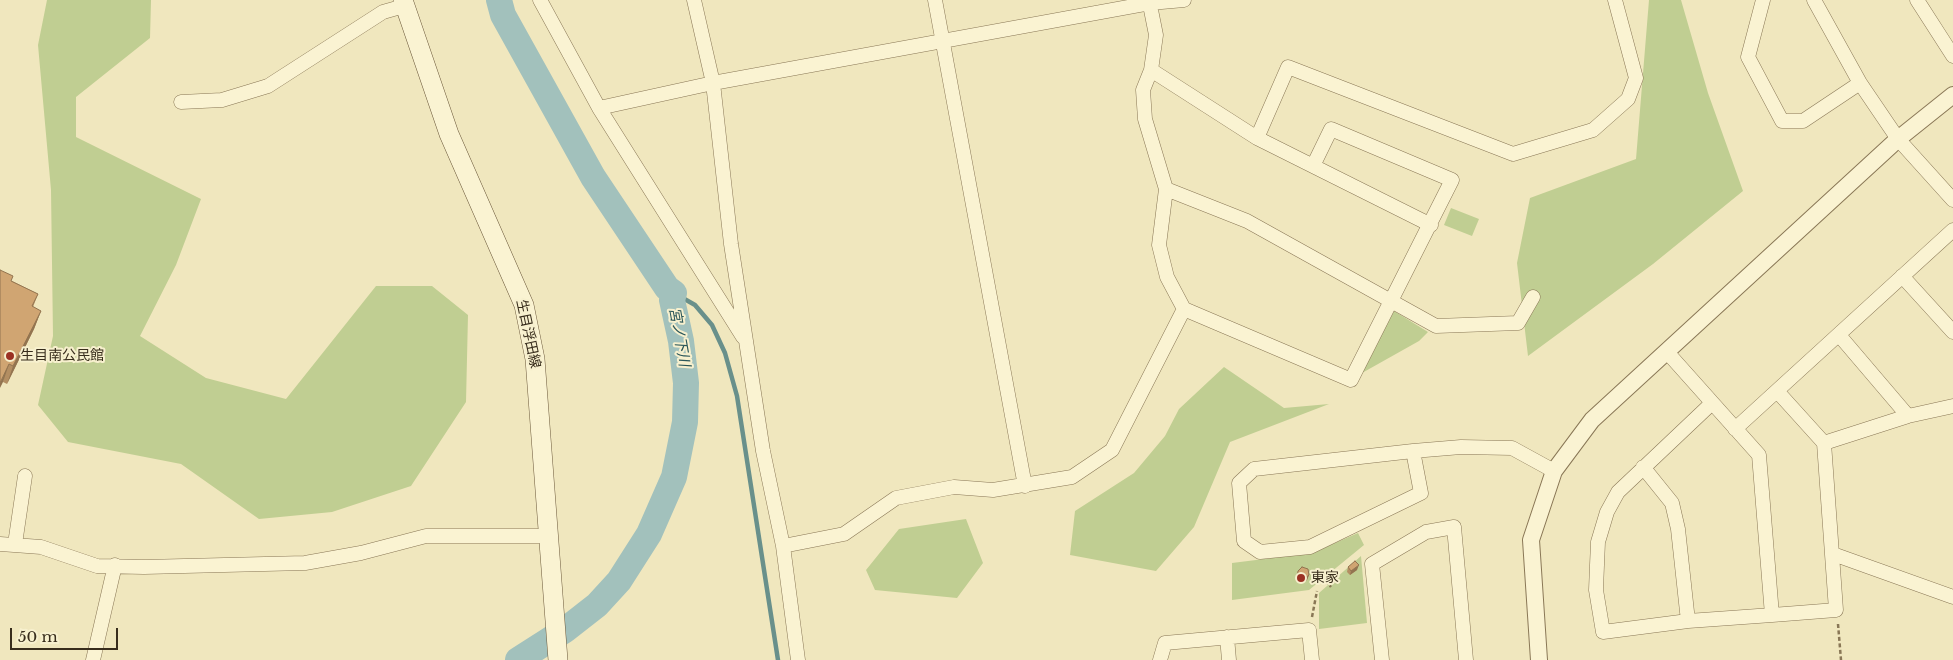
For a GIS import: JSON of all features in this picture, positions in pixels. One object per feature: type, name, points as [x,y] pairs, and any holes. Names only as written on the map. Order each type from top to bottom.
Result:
[{"type":"main road","name":"生目浮田線","points":[[404,3],[449,134],[524,305],[535,359],[558,660]]},
{"type":"street","points":[[540,0],[599,108],[748,344]]},
{"type":"street","points":[[694,0],[713,83],[731,244],[748,344],[763,451],[784,546],[798,660]]},
{"type":"street","points":[[935,0],[1025,486]]},
{"type":"street","points":[[599,108],[713,83],[1150,2],[1184,0]]},
{"type":"street","points":[[1257,138],[1288,67],[1513,154],[1593,130],[1628,99],[1636,78],[1615,0]]},
{"type":"street","points":[[1763,0],[1748,56],[1782,121],[1803,121],[1860,84]]},
{"type":"street","points":[[1814,0],[1860,84],[1898,139],[1953,200]]},
{"type":"street","points":[[1917,0],[1953,56]]},
{"type":"street","points":[[1150,2],[1156,35],[1151,70],[1143,90],[1145,119],[1166,189],[1159,245],[1167,277],[1184,309],[1351,380],[1431,225],[1452,180],[1331,129],[1313,166]]},
{"type":"street","points":[[181,102],[222,100],[268,86],[383,12],[404,3]]},
{"type":"street","points":[[1151,70],[1257,138],[1431,225]]},
{"type":"street","points":[[1539,660],[1531,540],[1554,470],[1592,420],[1898,139],[1953,96]]},
{"type":"street","points":[[1166,189],[1247,221],[1436,326],[1518,323],[1533,297]]},
{"type":"street","points":[[1736,429],[1953,230]]},
{"type":"street","points":[[1902,276],[1953,332]]},
{"type":"street","points":[[784,546],[844,534],[896,498],[954,487],[994,490],[1072,477],[1112,450],[1184,309]]},
{"type":"street","points":[[1839,335],[1908,416]]},
{"type":"street","points":[[1666,352],[1759,456],[1772,615]]},
{"type":"street","points":[[1712,403],[1618,492],[1607,512],[1598,542],[1596,590],[1603,632],[1688,621],[1836,610],[1824,443],[1777,391]]},
{"type":"street","points":[[1824,443],[1908,416],[1953,406]]},
{"type":"street","points":[[1413,451],[1421,493],[1310,547],[1260,552],[1244,541],[1239,483],[1254,469],[1413,451],[1461,447],[1512,448],[1554,470]]},
{"type":"street","points":[[1643,467],[1672,503],[1678,529],[1688,621]]},
{"type":"street","points":[[15,544],[25,476]]},
{"type":"street","points":[[1382,660],[1372,564],[1426,532],[1454,527],[1466,660]]},
{"type":"street","points":[[0,544],[41,547],[97,566],[144,567],[305,563],[361,553],[426,536],[550,536]]},
{"type":"street","points":[[1833,554],[1953,597]]},
{"type":"street","points":[[94,660],[115,565]]},
{"type":"street","points":[[1160,660],[1165,643],[1309,630],[1312,660]]},
{"type":"street","points":[[1227,637],[1229,660]]},
{"type":"path","points":[[1322,576],[1331,587]]},
{"type":"path","points":[[1309,630],[1317,591]]},
{"type":"path","points":[[1836,610],[1842,660]]},
{"type":"green space","points":[[47,0],[151,0],[150,38],[76,97],[76,137],[201,199],[176,265],[140,336],[206,378],[286,399],[376,286],[432,286],[468,315],[466,402],[411,486],[332,512],[259,519],[181,464],[68,442],[38,405],[53,336],[51,190],[38,45]]},
{"type":"green space","points":[[1649,0],[1681,0],[1708,93],[1743,191],[1653,264],[1528,356],[1517,263],[1530,198],[1636,159]]},
{"type":"green space","points":[[1451,208],[1479,219],[1472,236],[1444,225]]},
{"type":"green space","points":[[1394,311],[1428,332],[1419,341],[1362,373]]},
{"type":"green space","points":[[1224,367],[1284,408],[1329,404],[1230,442],[1194,527],[1156,571],[1070,555],[1075,511],[1134,473],[1165,436],[1179,409]]},
{"type":"green space","points":[[966,519],[983,563],[957,598],[875,590],[866,570],[899,529]]},
{"type":"green space","points":[[1358,533],[1364,545],[1309,590],[1232,600],[1232,563],[1312,553]]},
{"type":"green space","points":[[1361,556],[1367,623],[1319,629],[1319,593]]},
{"type":"building","name":"生目南公民館","points":[[0,270],[13,276],[11,281],[38,294],[32,306],[41,311],[13,366],[9,364],[0,383]]},
{"type":"building","points":[[1355,561],[1359,565],[1351,571],[1348,567]]},
{"type":"building","points":[[1302,567],[1308,569],[1309,575],[1304,579],[1298,576],[1298,571]]},
{"type":"waterway","name":"宮ノ下川","points":[[499,0],[503,15],[593,177],[667,288],[674,293],[672,300],[681,341],[686,383],[685,422],[674,477],[649,534],[619,581],[597,605],[565,630],[518,660]]},
{"type":"waterway","points":[[674,293],[695,305],[712,325],[725,353],[737,396],[778,660]]},
{"type":"place","name":"生目南公民館","points":[[10,356]]},
{"type":"place","name":"東家","points":[[1301,578]]}]
